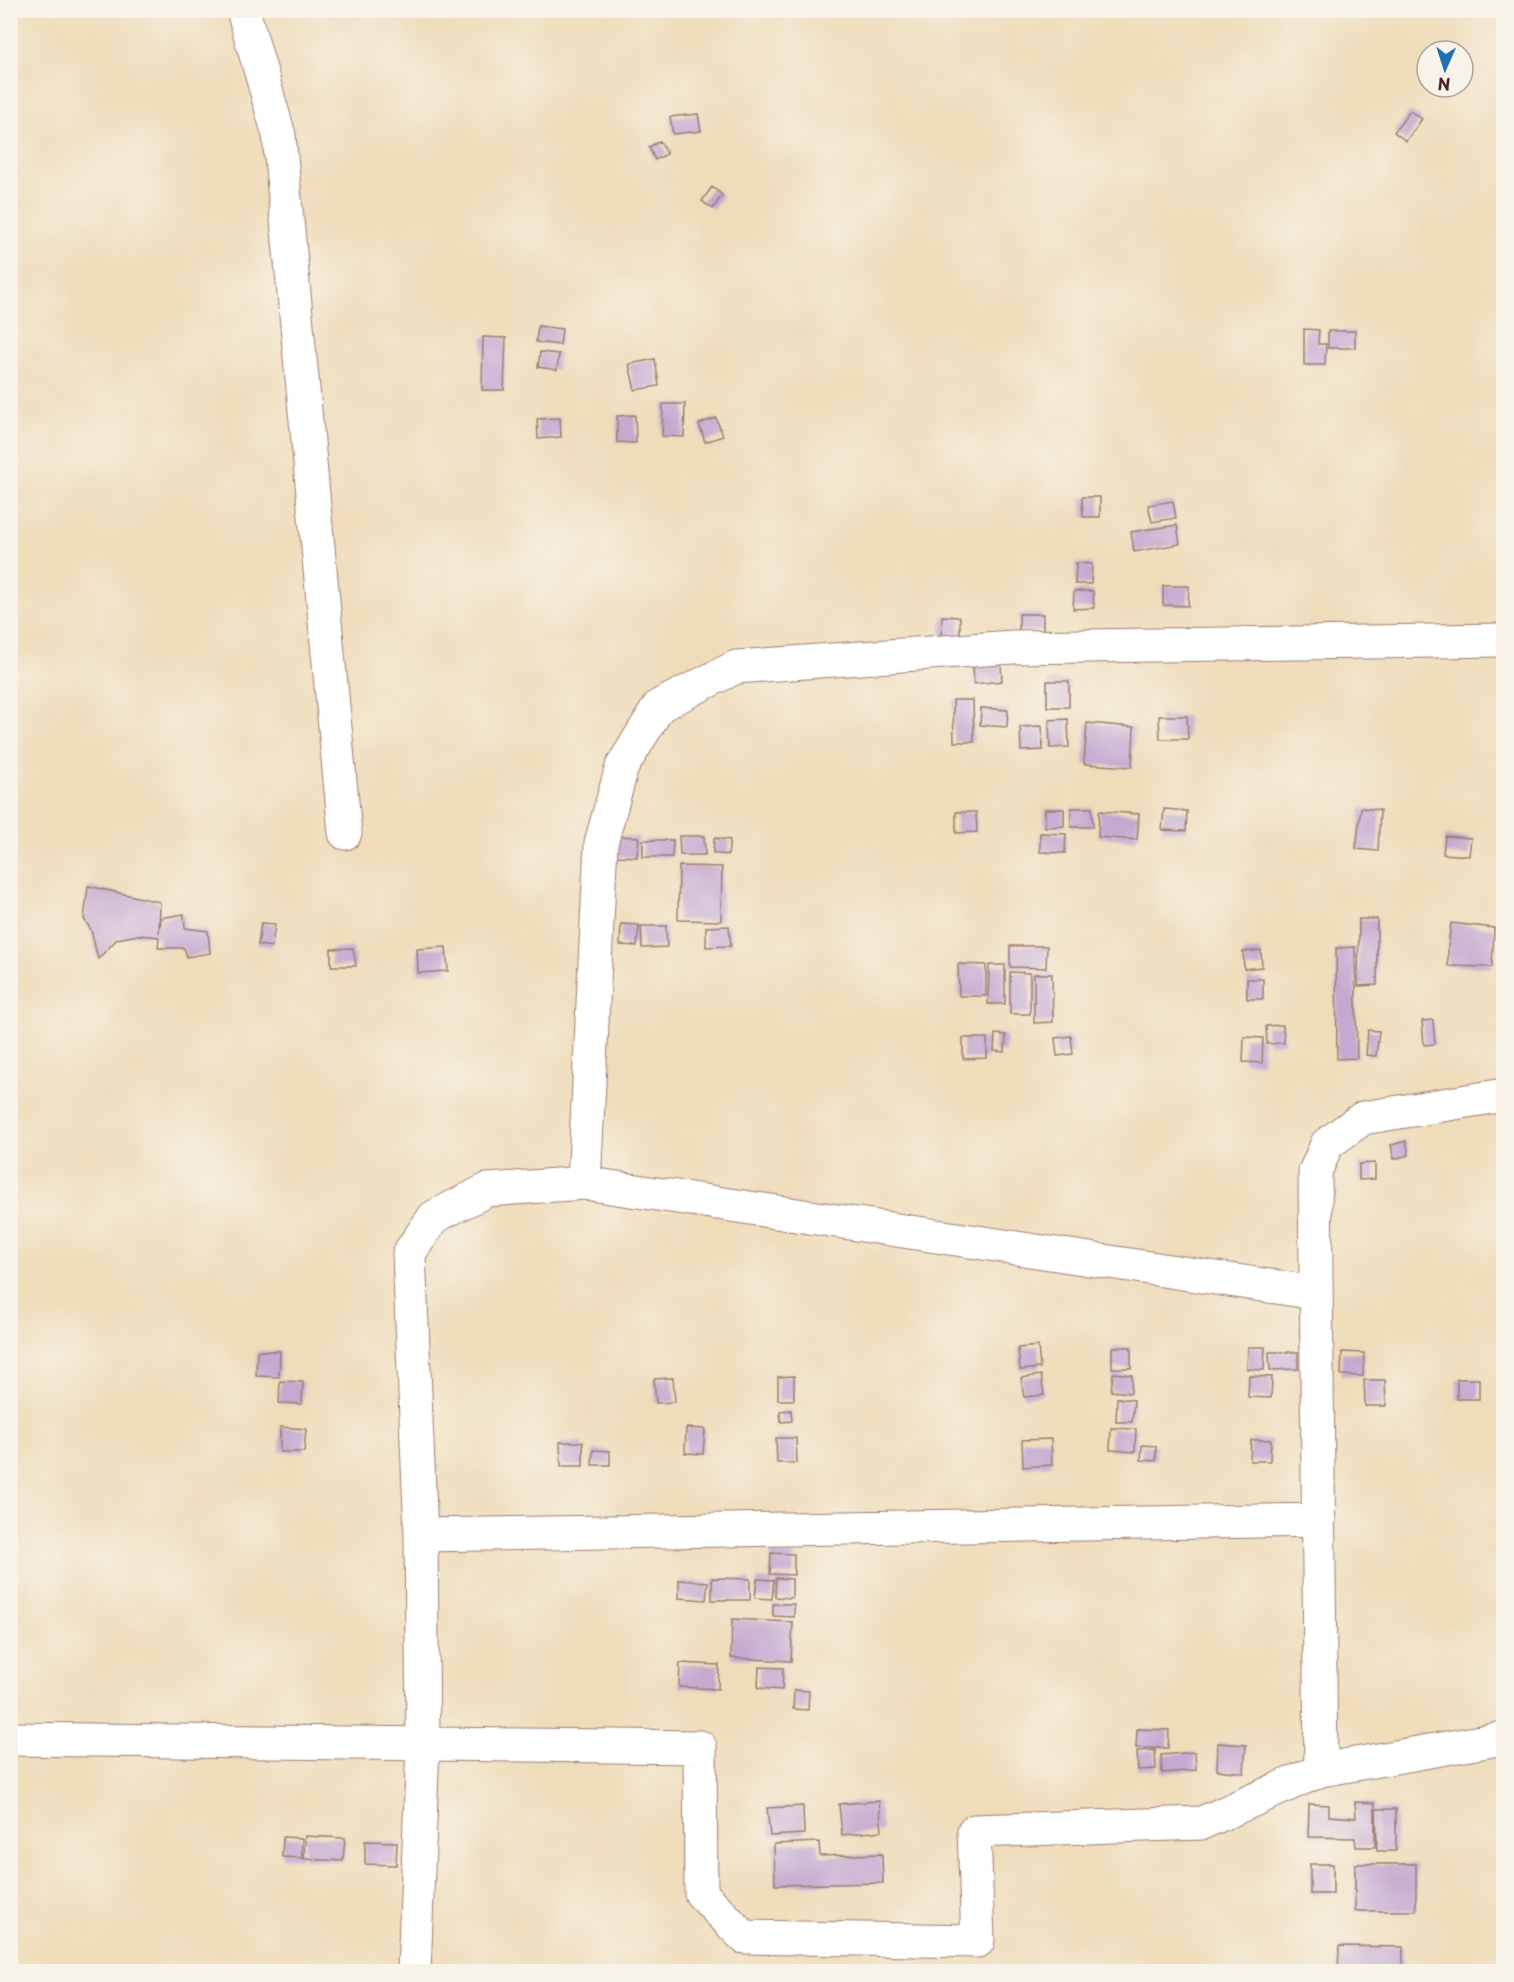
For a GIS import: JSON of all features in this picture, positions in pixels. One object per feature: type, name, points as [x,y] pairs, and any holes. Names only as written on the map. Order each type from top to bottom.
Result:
[{"type":"street","points":[[243,10],[279,135],[345,833]]},
{"type":"street","points":[[584,1182],[601,843],[622,766],[659,706],[736,667],[1013,647],[1503,640]]},
{"type":"street","points":[[1322,1770],[1315,1172],[1327,1144],[1363,1118],[1503,1095]]},
{"type":"street","points":[[414,1971],[423,1745],[421,1535],[409,1253],[434,1217],[487,1190],[584,1182],[1316,1293]]},
{"type":"street","points":[[421,1535],[1319,1520]]},
{"type":"street","points":[[10,1739],[700,1747],[701,1893],[744,1937],[978,1941],[974,1831],[1202,1823],[1322,1770],[1503,1738]]},
{"type":"building","points":[[1410,111],[1422,119],[1406,141],[1394,132]]},
{"type":"building","points":[[698,114],[701,131],[673,134],[670,117]]},
{"type":"building","points":[[660,141],[667,154],[655,160],[649,147]]},
{"type":"building","points":[[712,187],[722,195],[713,209],[702,201]]},
{"type":"building","points":[[538,326],[562,329],[560,345],[536,342]]},
{"type":"building","points":[[1304,329],[1319,330],[1318,344],[1326,344],[1325,365],[1304,365]]},
{"type":"building","points":[[1328,331],[1355,331],[1355,348],[1328,348]]},
{"type":"building","points":[[483,337],[506,338],[504,390],[482,390]]},
{"type":"building","points":[[540,352],[559,354],[557,370],[538,367]]},
{"type":"building","points":[[655,359],[659,386],[635,390],[629,364]]},
{"type":"building","points":[[663,404],[685,404],[684,437],[662,436]]},
{"type":"building","points":[[635,415],[636,443],[617,442],[617,416]]},
{"type":"building","points":[[560,418],[561,437],[538,439],[537,419]]},
{"type":"building","points":[[716,418],[723,436],[705,442],[699,424]]},
{"type":"building","points":[[1082,497],[1100,497],[1100,517],[1083,517]]},
{"type":"building","points":[[1173,501],[1176,518],[1152,522],[1148,505]]},
{"type":"building","points":[[1177,525],[1180,544],[1134,552],[1131,532]]},
{"type":"building","points":[[1076,563],[1092,564],[1091,584],[1075,584]]},
{"type":"building","points":[[1163,586],[1189,586],[1188,606],[1163,605]]},
{"type":"building","points":[[1074,591],[1093,591],[1094,608],[1073,609]]},
{"type":"building","points":[[1019,614],[1043,614],[1043,631],[1019,631]]},
{"type":"building","points":[[942,616],[960,617],[960,638],[941,637]]},
{"type":"building","points":[[1001,664],[1002,681],[974,684],[973,666]]},
{"type":"building","points":[[1047,681],[1069,681],[1069,707],[1047,707]]},
{"type":"building","points":[[953,700],[973,700],[974,742],[954,742]]},
{"type":"building","points":[[981,708],[1008,710],[1007,727],[980,725]]},
{"type":"building","points":[[1159,716],[1187,716],[1188,739],[1160,739]]},
{"type":"building","points":[[1068,719],[1069,747],[1050,748],[1049,720]]},
{"type":"building","points":[[1087,723],[1134,727],[1132,767],[1084,764]]},
{"type":"building","points":[[1042,726],[1043,750],[1021,751],[1020,727]]},
{"type":"building","points":[[1071,808],[1092,808],[1093,827],[1071,827]]},
{"type":"building","points":[[1361,808],[1380,810],[1378,851],[1356,849]]},
{"type":"building","points":[[1045,809],[1064,809],[1064,826],[1045,827]]},
{"type":"building","points":[[1164,809],[1187,811],[1186,831],[1162,830]]},
{"type":"building","points":[[1099,811],[1139,814],[1137,840],[1098,837]]},
{"type":"building","points":[[956,812],[976,812],[977,832],[956,833]]},
{"type":"building","points":[[1040,833],[1066,834],[1065,853],[1040,852]]},
{"type":"building","points":[[616,836],[639,837],[637,857],[614,856]]},
{"type":"building","points":[[679,836],[704,836],[705,855],[680,855]]},
{"type":"building","points":[[1445,836],[1471,838],[1469,856],[1443,854]]},
{"type":"building","points":[[714,838],[730,840],[728,855],[713,853]]},
{"type":"building","points":[[643,840],[673,840],[672,857],[643,857]]},
{"type":"building","points":[[679,866],[722,867],[721,921],[678,920]]},
{"type":"building","points":[[88,886],[160,902],[159,933],[161,918],[184,914],[185,928],[208,931],[210,953],[187,957],[184,948],[158,948],[159,937],[138,935],[117,939],[98,959],[91,930],[84,919]]},
{"type":"building","points":[[1359,919],[1377,919],[1377,985],[1358,986]]},
{"type":"building","points":[[261,923],[275,924],[272,947],[258,945]]},
{"type":"building","points":[[1451,923],[1494,928],[1492,967],[1448,966]]},
{"type":"building","points":[[621,924],[639,925],[637,946],[620,945]]},
{"type":"building","points":[[641,926],[666,926],[667,947],[642,948]]},
{"type":"building","points":[[729,926],[731,946],[706,947],[706,927]]},
{"type":"building","points":[[1010,946],[1047,946],[1046,968],[1010,967]]},
{"type":"building","points":[[446,947],[448,971],[418,973],[417,949]]},
{"type":"building","points":[[1355,947],[1357,1058],[1337,1059],[1336,948]]},
{"type":"building","points":[[353,948],[356,966],[331,966],[331,949]]},
{"type":"building","points":[[1261,950],[1262,967],[1244,969],[1243,952]]},
{"type":"building","points":[[958,964],[986,965],[986,996],[959,996]]},
{"type":"building","points":[[989,965],[1005,965],[1005,1004],[988,1004]]},
{"type":"building","points":[[1010,972],[1030,973],[1030,1014],[1010,1014]]},
{"type":"building","points":[[1034,974],[1052,974],[1053,1022],[1034,1023]]},
{"type":"building","points":[[1247,979],[1263,979],[1263,999],[1247,999]]},
{"type":"building","points":[[1433,1020],[1435,1044],[1424,1045],[1422,1021]]},
{"type":"building","points":[[1283,1025],[1284,1043],[1267,1044],[1266,1026]]},
{"type":"building","points":[[1368,1030],[1379,1031],[1376,1056],[1366,1055]]},
{"type":"building","points":[[995,1034],[1006,1035],[1005,1052],[994,1051]]},
{"type":"building","points":[[1071,1036],[1073,1054],[1057,1056],[1055,1038]]},
{"type":"building","points":[[1244,1037],[1263,1038],[1262,1063],[1243,1062]]},
{"type":"building","points":[[963,1038],[987,1038],[987,1058],[963,1059]]},
{"type":"building","points":[[1406,1141],[1409,1155],[1394,1159],[1391,1145]]},
{"type":"building","points":[[1375,1163],[1375,1179],[1359,1180],[1359,1164]]},
{"type":"building","points":[[1038,1346],[1040,1368],[1020,1370],[1018,1348]]},
{"type":"building","points":[[1112,1347],[1131,1347],[1131,1368],[1112,1368]]},
{"type":"building","points":[[1248,1347],[1265,1347],[1264,1370],[1247,1369]]},
{"type":"building","points":[[257,1351],[280,1351],[279,1377],[256,1376]]},
{"type":"building","points":[[1269,1352],[1298,1352],[1298,1369],[1270,1370]]},
{"type":"building","points":[[1342,1352],[1364,1353],[1363,1376],[1341,1375]]},
{"type":"building","points":[[1113,1373],[1132,1375],[1131,1393],[1111,1391]]},
{"type":"building","points":[[1041,1375],[1044,1395],[1024,1397],[1021,1378]]},
{"type":"building","points":[[794,1376],[794,1400],[778,1400],[778,1377]]},
{"type":"building","points":[[1249,1376],[1272,1377],[1271,1398],[1248,1397]]},
{"type":"building","points":[[673,1378],[675,1402],[656,1403],[654,1379]]},
{"type":"building","points":[[1457,1379],[1479,1379],[1479,1399],[1457,1399]]},
{"type":"building","points":[[1364,1380],[1385,1380],[1386,1406],[1365,1406]]},
{"type":"building","points":[[280,1381],[303,1382],[302,1404],[279,1403]]},
{"type":"building","points":[[1117,1398],[1134,1400],[1132,1422],[1116,1422]]},
{"type":"building","points":[[791,1410],[792,1421],[781,1422],[780,1411]]},
{"type":"building","points":[[280,1427],[306,1429],[304,1452],[280,1452]]},
{"type":"building","points":[[686,1428],[705,1429],[703,1454],[685,1453]]},
{"type":"building","points":[[1111,1428],[1136,1429],[1135,1452],[1110,1450]]},
{"type":"building","points":[[776,1438],[796,1438],[797,1463],[777,1463]]},
{"type":"building","points":[[1051,1439],[1052,1465],[1023,1467],[1022,1440]]},
{"type":"building","points":[[1251,1440],[1271,1440],[1270,1461],[1250,1461]]},
{"type":"building","points":[[560,1442],[583,1442],[583,1466],[561,1466]]},
{"type":"building","points":[[1142,1445],[1156,1446],[1156,1461],[1141,1460]]},
{"type":"building","points":[[593,1450],[610,1451],[610,1465],[592,1465]]},
{"type":"building","points":[[771,1553],[794,1554],[794,1575],[770,1574]]},
{"type":"building","points":[[712,1578],[750,1579],[750,1600],[712,1600]]},
{"type":"building","points":[[776,1578],[792,1579],[792,1598],[775,1597]]},
{"type":"building","points":[[757,1579],[774,1580],[772,1599],[755,1598]]},
{"type":"building","points":[[679,1580],[708,1582],[706,1600],[679,1598]]},
{"type":"building","points":[[773,1604],[794,1604],[794,1617],[773,1616]]},
{"type":"building","points":[[732,1619],[793,1622],[791,1661],[731,1658]]},
{"type":"building","points":[[680,1663],[719,1665],[718,1689],[679,1687]]},
{"type":"building","points":[[759,1667],[783,1668],[782,1690],[758,1688]]},
{"type":"building","points":[[794,1690],[809,1691],[808,1710],[793,1709]]},
{"type":"building","points":[[1137,1729],[1169,1730],[1168,1748],[1136,1748]]},
{"type":"building","points":[[1218,1743],[1246,1745],[1244,1773],[1217,1770]]},
{"type":"building","points":[[1155,1750],[1156,1769],[1138,1770],[1137,1751]]},
{"type":"building","points":[[1195,1752],[1196,1770],[1162,1773],[1161,1755]]},
{"type":"building","points":[[879,1801],[882,1831],[842,1835],[839,1804]]},
{"type":"building","points":[[1355,1802],[1375,1803],[1375,1847],[1356,1847],[1355,1838],[1308,1837],[1309,1804],[1329,1805],[1329,1816],[1356,1818]]},
{"type":"building","points":[[803,1806],[804,1834],[770,1836],[767,1808]]},
{"type":"building","points":[[1376,1809],[1396,1809],[1396,1851],[1377,1851]]},
{"type":"building","points":[[305,1836],[345,1838],[343,1861],[304,1859]]},
{"type":"building","points":[[283,1837],[302,1838],[302,1858],[282,1857]]},
{"type":"building","points":[[365,1841],[397,1842],[396,1865],[365,1864]]},
{"type":"building","points":[[819,1842],[820,1856],[882,1854],[883,1883],[775,1885],[774,1844]]},
{"type":"building","points":[[1310,1864],[1333,1864],[1333,1894],[1310,1894]]},
{"type":"building","points":[[1355,1864],[1416,1864],[1416,1911],[1355,1911]]},
{"type":"building","points":[[1339,1946],[1403,1947],[1403,1972],[1338,1972]]}]
